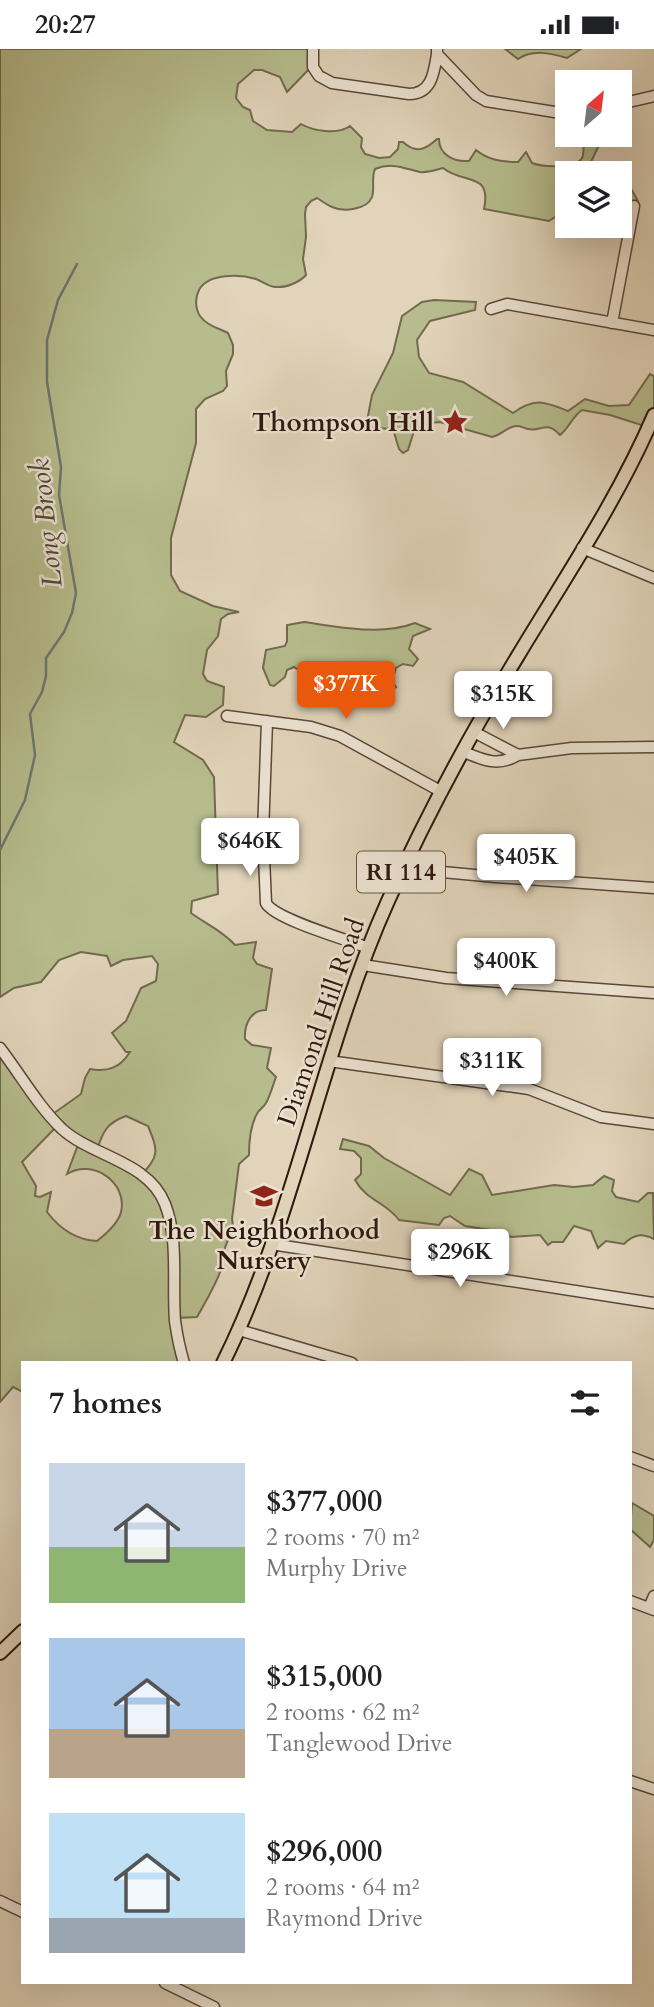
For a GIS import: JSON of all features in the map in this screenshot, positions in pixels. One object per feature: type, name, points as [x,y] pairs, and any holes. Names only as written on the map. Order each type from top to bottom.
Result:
[{"type":"main road","name":"Diamond Hill Road","points":[[224,1361],[239,1330],[271,1244],[329,1061],[369,948],[404,865],[474,732],[609,505],[654,415]]},
{"type":"main road","points":[[0,1653],[21,1633]]},
{"type":"street","points":[[313,49],[313,67],[325,81],[409,95],[417,94],[428,86],[434,72],[437,51]]},
{"type":"street","points":[[437,51],[476,95],[486,101],[555,112]]},
{"type":"street","points":[[632,101],[654,96]]},
{"type":"street","points":[[612,323],[634,207]]},
{"type":"street","points":[[491,309],[506,304],[654,330]]},
{"type":"street","points":[[582,548],[654,578]]},
{"type":"street","points":[[227,716],[311,727],[340,736],[442,792]]},
{"type":"street","points":[[267,721],[263,834],[266,903],[269,909],[288,919],[369,948]]},
{"type":"street","points":[[474,732],[518,755]]},
{"type":"street","points":[[464,752],[490,762],[508,761],[518,755],[572,748],[654,747]]},
{"type":"street","points":[[404,865],[421,870],[495,877],[654,888]]},
{"type":"street","points":[[363,965],[446,978],[654,993]]},
{"type":"street","points":[[0,1048],[63,1130],[137,1171],[160,1194],[170,1218],[176,1323],[184,1361]]},
{"type":"street","points":[[329,1061],[529,1089],[601,1117],[654,1124]]},
{"type":"street","points":[[271,1244],[654,1303]]},
{"type":"street","points":[[239,1330],[345,1361]]},
{"type":"street","points":[[632,1459],[654,1466]]},
{"type":"street","points":[[632,1602],[652,1609],[654,1596]]},
{"type":"street","points":[[632,1782],[654,1789]]},
{"type":"street","points":[[0,1901],[21,1911]]},
{"type":"street","points":[[167,1984],[214,2007]]},
{"type":"green space","points":[[0,49],[312,49],[311,67],[287,92],[280,77],[262,70],[254,70],[238,84],[236,98],[243,107],[250,110],[253,121],[267,130],[292,132],[301,124],[326,131],[350,126],[362,138],[361,147],[365,154],[379,158],[390,157],[398,149],[399,142],[420,149],[437,139],[448,156],[458,160],[469,161],[476,150],[495,160],[518,162],[526,152],[532,163],[555,166],[555,217],[549,221],[484,209],[484,189],[480,184],[443,168],[422,172],[398,166],[381,167],[375,169],[372,197],[365,205],[354,209],[337,209],[317,198],[306,207],[303,259],[306,275],[300,280],[276,287],[249,277],[225,276],[209,280],[199,290],[196,306],[200,316],[209,324],[228,333],[233,354],[226,371],[227,386],[223,391],[205,399],[196,409],[196,443],[171,538],[171,575],[180,591],[213,606],[239,612],[228,614],[221,619],[218,636],[207,650],[203,674],[207,681],[224,687],[223,705],[206,717],[185,715],[174,742],[203,760],[214,777],[218,894],[192,901],[191,913],[235,945],[256,942],[253,958],[257,964],[272,969],[266,1010],[256,1012],[249,1019],[245,1039],[252,1045],[271,1048],[267,1068],[276,1077],[254,1122],[249,1155],[239,1164],[232,1227],[220,1274],[197,1317],[176,1318],[180,1361],[21,1361],[21,1391],[13,1387],[0,1402],[0,1053],[50,1116],[81,1094],[90,1069],[113,1068],[130,1052],[126,1052],[112,1033],[126,1021],[141,988],[156,981],[158,964],[152,956],[123,960],[111,966],[107,956],[81,952],[59,960],[41,982],[14,988],[0,997]],"holes":[[[126,1116],[148,1126],[154,1141],[154,1158],[140,1176],[97,1150],[107,1128]],[[57,1126],[79,1142],[67,1174],[77,1170],[97,1171],[114,1183],[119,1192],[122,1201],[117,1221],[97,1241],[75,1236],[52,1218],[47,1212],[51,1192],[40,1197],[35,1196],[36,1186],[22,1162]]]},
{"type":"green space","points":[[505,49],[581,49],[567,58],[536,53],[518,59]]},
{"type":"green space","points":[[584,147],[598,147],[591,161],[580,161]]},
{"type":"green space","points":[[632,190],[638,201],[632,213]]},
{"type":"green space","points":[[422,302],[476,302],[475,310],[430,321],[417,340],[419,357],[429,373],[463,382],[513,413],[534,403],[553,405],[568,411],[585,399],[609,406],[629,405],[650,374],[654,376],[654,429],[610,415],[582,410],[560,435],[547,427],[533,430],[517,426],[492,437],[440,422],[429,423],[414,431],[408,450],[403,453],[399,449],[393,429],[371,428],[367,421],[372,395],[393,353],[402,316]]},
{"type":"green space","points":[[304,622],[374,630],[415,623],[430,629],[413,636],[409,649],[418,659],[413,666],[403,664],[396,668],[392,681],[396,687],[387,698],[328,687],[319,679],[309,677],[294,667],[287,670],[285,677],[274,686],[270,685],[263,668],[266,650],[285,646],[287,625]]},
{"type":"green space","points":[[343,1139],[369,1146],[384,1158],[450,1195],[469,1169],[482,1175],[492,1195],[554,1185],[593,1185],[604,1176],[614,1180],[612,1191],[616,1197],[638,1202],[648,1193],[653,1193],[654,1239],[638,1235],[624,1244],[606,1241],[598,1248],[591,1231],[574,1226],[563,1242],[552,1242],[548,1245],[540,1235],[511,1237],[503,1232],[465,1226],[450,1216],[444,1218],[439,1225],[399,1220],[355,1180],[361,1174],[361,1158],[354,1151],[340,1149]]},
{"type":"green space","points":[[632,1503],[654,1516],[654,1540],[650,1547],[632,1531]]},
{"type":"waterway","name":"Long Brook","points":[[0,850],[25,800],[35,755],[30,714],[42,692],[46,676],[46,658],[64,632],[76,593],[59,495],[61,467],[47,382],[47,340],[58,300],[77,264]]},
{"type":"place","name":"Thompson Hill","points":[[455,422]]},
{"type":"place","name":"The Neighborhood Nursery","points":[[264,1196]]}]
